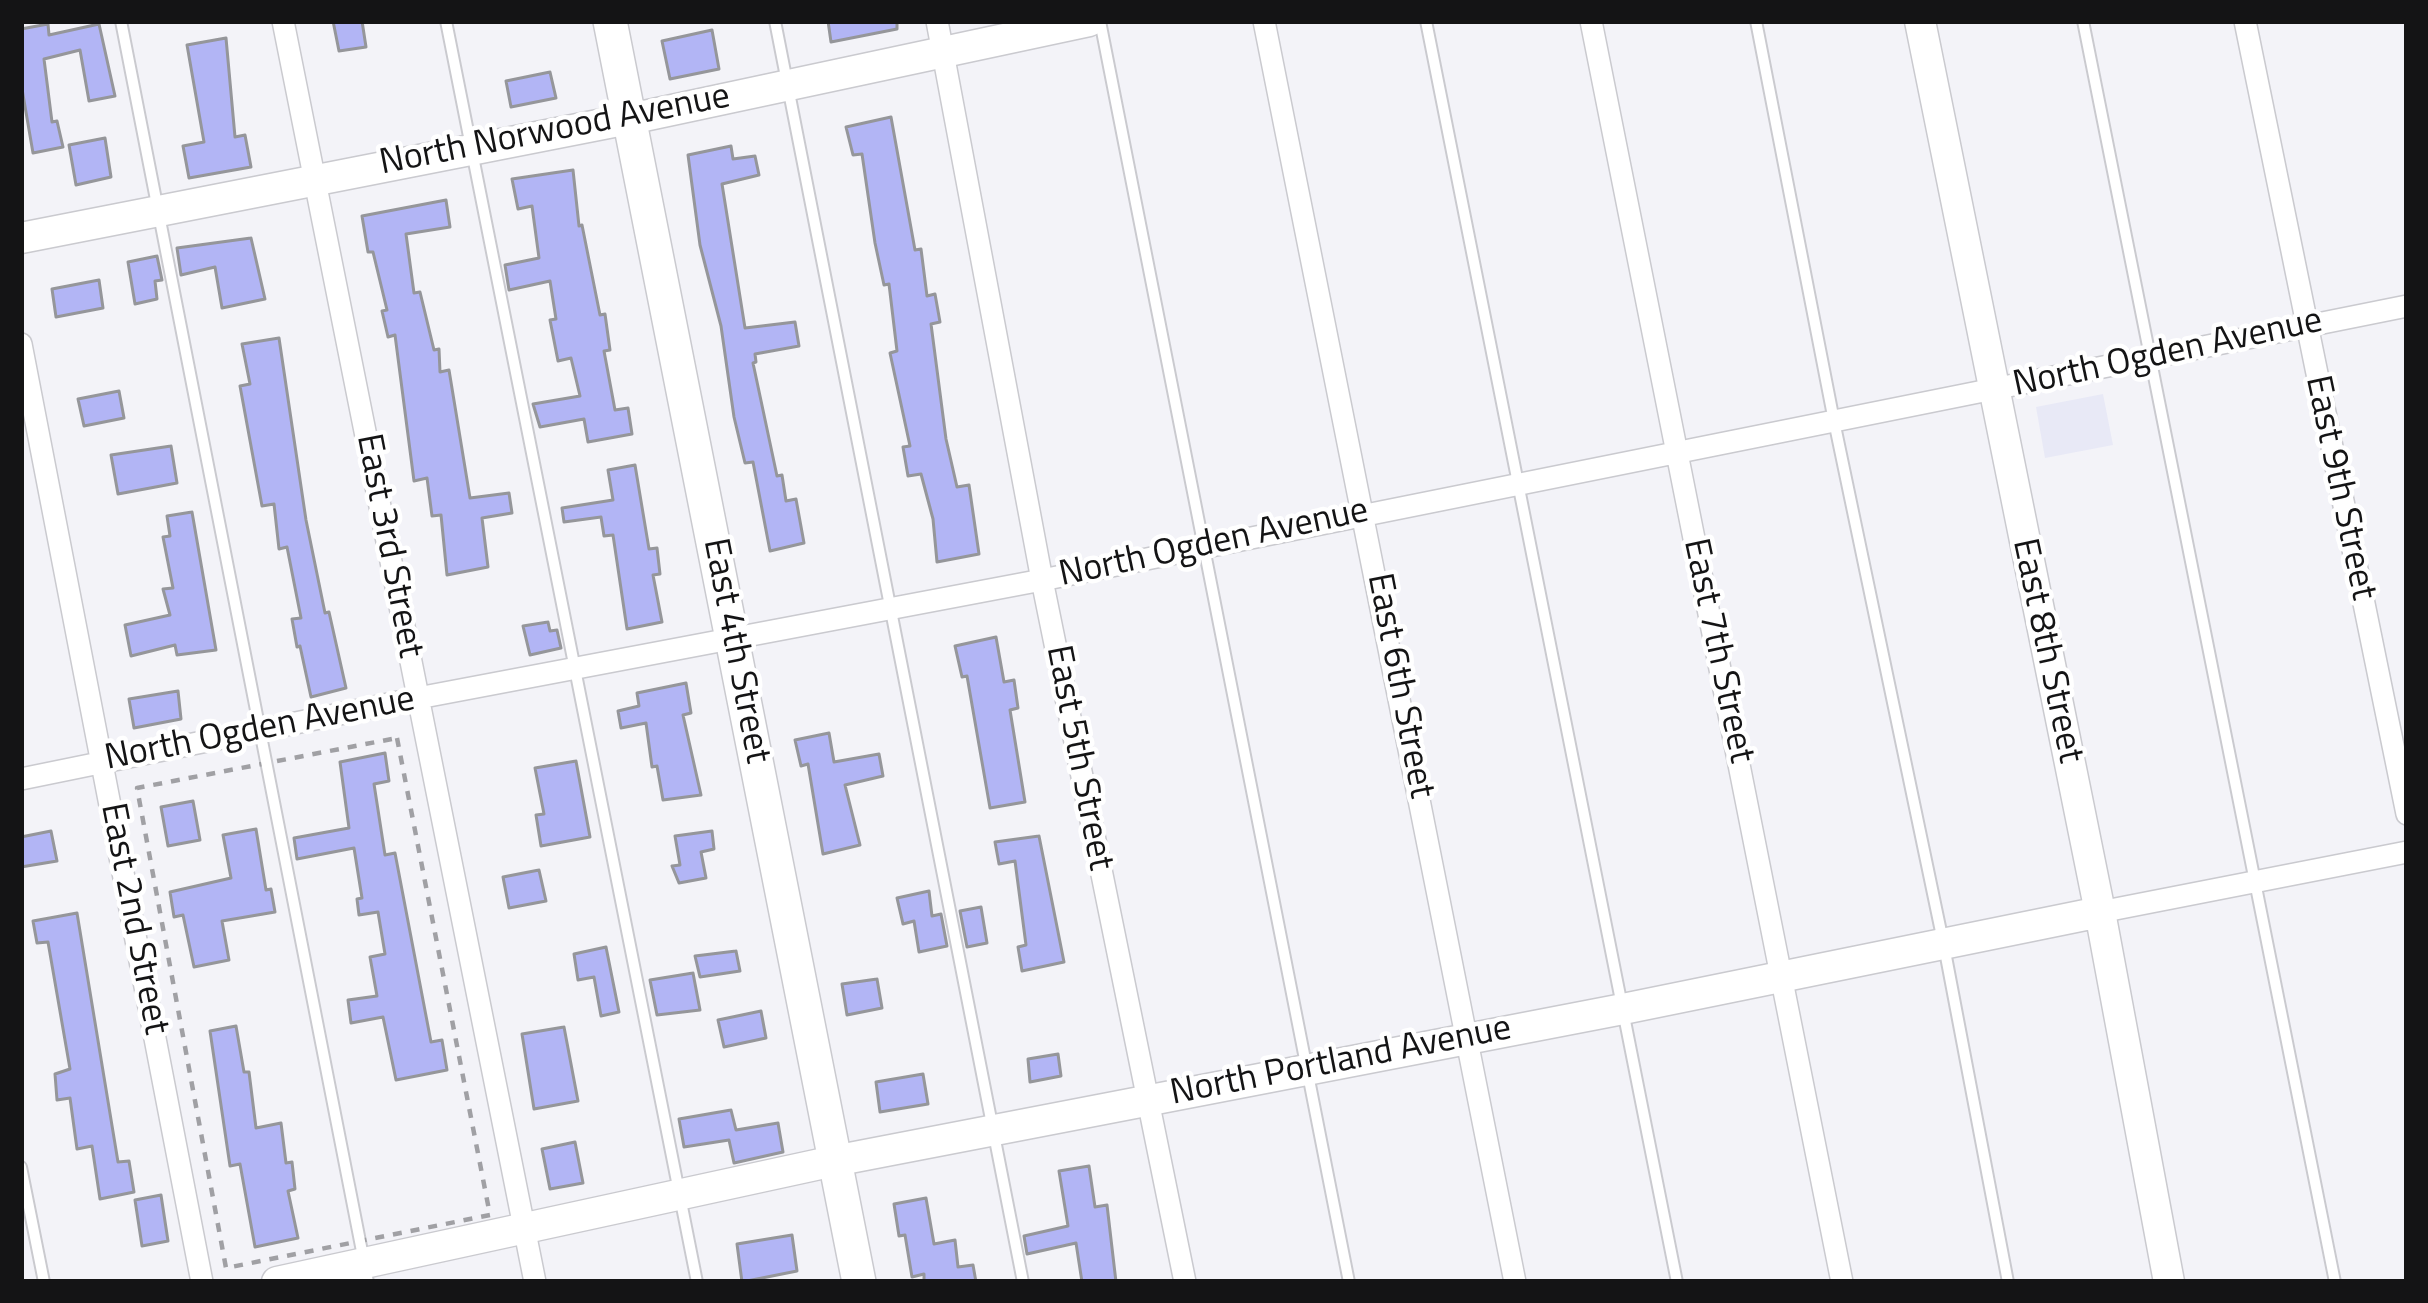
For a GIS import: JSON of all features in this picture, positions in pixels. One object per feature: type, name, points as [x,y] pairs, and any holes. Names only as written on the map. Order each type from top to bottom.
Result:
[{"type":"main road","name":"East 4th Street","points":[[610,21],[859,1282]]},
{"type":"street","name":"East 3rd Street","points":[[283,21],[536,1282]]},
{"type":"street","name":"East 5th Street","points":[[937,21],[1042,580],[1185,1282]]},
{"type":"street","name":"North Norwood Avenue","points":[[21,238],[1089,21]]},
{"type":"street","name":"East 6th Street","points":[[1264,21],[1515,1282]]},
{"type":"street","name":"East 7th Street","points":[[1591,21],[1842,1282]]},
{"type":"street","name":"East 8th Street","points":[[1920,21],[2100,912],[2169,1282]]},
{"type":"street","name":"East 9th Street","points":[[2245,21],[2407,814]]},
{"type":"street","name":"North Ogden Avenue","points":[[21,779],[2407,306]]},
{"type":"street","name":"East 2nd Street","points":[[21,344],[202,1282]]},
{"type":"street","name":"North Portland Avenue","points":[[278,1282],[366,1273],[525,1231],[834,1161],[2407,852]]},
{"type":"lane","points":[[121,21],[366,1273]]},
{"type":"lane","points":[[446,21],[697,1282]]},
{"type":"lane","points":[[775,21],[1023,1282]]},
{"type":"lane","points":[[1100,21],[1348,1282]]},
{"type":"lane","points":[[1426,21],[1677,1282]]},
{"type":"lane","points":[[1756,21],[1834,422],[1945,946],[2008,1282]]},
{"type":"lane","points":[[2083,21],[2335,1282]]},
{"type":"lane","points":[[21,1167],[44,1282]]},
{"type":"shaded area","points":[[2103,394],[2113,445],[2045,458],[2036,407]]},
{"type":"building","points":[[333,21],[362,21],[366,47],[339,51]]},
{"type":"building","points":[[828,21],[897,21],[897,29],[831,42]]},
{"type":"building","points":[[48,24],[49,35],[99,24],[115,96],[89,101],[80,50],[44,59],[52,122],[57,121],[63,147],[33,153],[21,83],[21,29]]},
{"type":"building","points":[[712,30],[719,69],[670,79],[662,41]]},
{"type":"building","points":[[226,38],[235,137],[245,135],[251,167],[189,178],[183,146],[204,142],[187,45]]},
{"type":"building","points":[[550,72],[556,98],[511,107],[506,81]]},
{"type":"building","points":[[891,117],[915,250],[921,249],[927,296],[935,294],[940,322],[931,324],[946,439],[957,487],[969,485],[979,554],[937,562],[933,519],[921,474],[908,476],[903,447],[910,446],[890,353],[897,351],[889,284],[884,285],[875,243],[862,154],[853,155],[846,127]]},
{"type":"building","points":[[105,138],[111,177],[76,185],[69,145]]},
{"type":"building","points":[[731,146],[733,159],[755,156],[759,175],[722,184],[745,328],[795,322],[799,346],[755,354],[753,363],[777,476],[782,475],[786,501],[796,499],[804,543],[770,551],[753,462],[745,463],[734,417],[721,326],[700,245],[688,155]]},
{"type":"building","points":[[573,170],[579,226],[600,315],[605,314],[610,350],[604,351],[615,410],[628,408],[632,434],[588,442],[584,419],[540,427],[533,404],[580,396],[571,358],[558,361],[550,320],[556,319],[550,281],[509,290],[505,265],[539,258],[532,206],[518,209],[512,179]]},
{"type":"building","points":[[446,200],[450,227],[406,234],[414,293],[420,292],[434,350],[439,349],[440,372],[449,370],[470,498],[509,493],[512,513],[482,518],[488,567],[447,575],[441,515],[432,516],[427,478],[414,481],[395,335],[388,337],[382,311],[387,310],[362,216]]},
{"type":"building","points":[[251,238],[265,299],[222,308],[215,267],[181,275],[177,248]]},
{"type":"building","points":[[157,256],[162,280],[155,281],[157,299],[135,304],[128,262]]},
{"type":"building","points":[[99,280],[103,308],[56,317],[52,289]]},
{"type":"building","points":[[279,338],[306,520],[346,688],[311,697],[292,619],[301,618],[287,547],[279,549],[274,504],[262,506],[240,386],[250,384],[242,344]]},
{"type":"building","points":[[119,391],[124,418],[84,426],[78,399]]},
{"type":"building","points":[[171,446],[177,483],[118,494],[111,455]]},
{"type":"building","points":[[635,465],[649,549],[657,548],[660,574],[653,575],[662,622],[627,629],[613,535],[604,536],[601,517],[564,522],[562,508],[613,500],[608,470]]},
{"type":"building","points":[[192,512],[216,650],[177,655],[175,645],[131,656],[125,625],[170,615],[163,589],[173,588],[163,537],[170,536],[167,516]]},
{"type":"building","points":[[548,622],[550,631],[557,630],[561,648],[530,655],[523,626]]},
{"type":"building","points":[[996,637],[1004,682],[1014,680],[1018,708],[1010,710],[1025,802],[990,808],[967,676],[962,677],[955,646]]},
{"type":"building","points":[[686,683],[691,713],[683,715],[701,795],[663,800],[657,766],[652,767],[646,723],[621,728],[618,711],[639,706],[637,693]]},
{"type":"building","points":[[178,691],[181,719],[134,728],[129,699]]},
{"type":"building","points":[[829,733],[834,762],[879,754],[883,776],[845,785],[860,845],[823,854],[808,764],[801,766],[795,740]]},
{"type":"building","points":[[385,753],[389,781],[374,784],[385,855],[395,853],[431,1042],[442,1040],[447,1070],[396,1080],[383,1017],[351,1023],[348,1000],[377,996],[370,957],[385,954],[378,912],[359,915],[357,899],[362,898],[354,848],[297,859],[294,838],[349,828],[340,762]]},
{"type":"building","points":[[576,761],[590,837],[541,846],[536,815],[544,814],[535,768]]},
{"type":"building","points":[[193,801],[200,840],[168,846],[161,807]]},
{"type":"building","points":[[256,829],[266,890],[271,889],[275,912],[222,921],[229,960],[194,967],[183,915],[174,917],[170,892],[231,878],[223,835]]},
{"type":"building","points":[[51,831],[57,861],[21,867],[21,837]]},
{"type":"building","points":[[712,831],[714,849],[701,852],[706,878],[679,883],[672,866],[680,865],[675,836]]},
{"type":"building","points":[[1039,836],[1064,962],[1022,971],[1018,947],[1026,945],[1015,861],[999,864],[995,842]]},
{"type":"building","points":[[539,870],[546,901],[509,908],[503,877]]},
{"type":"building","points":[[929,891],[932,916],[941,914],[947,946],[919,952],[914,921],[903,924],[897,898]]},
{"type":"building","points":[[981,907],[987,943],[967,947],[960,911]]},
{"type":"building","points":[[77,913],[118,1162],[129,1161],[134,1192],[100,1199],[92,1146],[77,1149],[70,1098],[57,1100],[55,1074],[70,1069],[48,942],[37,943],[33,921]]},
{"type":"building","points":[[606,947],[619,1012],[601,1016],[594,977],[578,980],[574,954]]},
{"type":"building","points":[[736,951],[740,971],[700,977],[695,956]]},
{"type":"building","points":[[693,973],[700,1010],[657,1015],[650,980]]},
{"type":"building","points":[[877,979],[882,1008],[847,1015],[842,984]]},
{"type":"building","points":[[761,1011],[766,1038],[724,1047],[718,1020]]},
{"type":"building","points":[[236,1026],[244,1072],[249,1072],[256,1128],[281,1123],[295,1189],[288,1191],[298,1238],[255,1247],[240,1164],[230,1166],[210,1031]]},
{"type":"building","points":[[564,1027],[578,1101],[534,1109],[522,1034]]},
{"type":"building","points":[[1058,1054],[1061,1076],[1030,1082],[1028,1059]]},
{"type":"building","points":[[923,1074],[928,1104],[880,1112],[876,1082]]},
{"type":"building","points":[[731,1110],[736,1130],[778,1123],[783,1152],[734,1163],[729,1140],[684,1147],[679,1119]]},
{"type":"building","points":[[575,1142],[583,1183],[550,1189],[542,1149]]},
{"type":"building","points":[[1089,1166],[1095,1207],[1107,1205],[1116,1282],[1082,1282],[1076,1243],[1027,1254],[1024,1236],[1068,1226],[1059,1171]]},
{"type":"building","points":[[161,1195],[168,1241],[142,1246],[135,1200]]},
{"type":"building","points":[[926,1198],[934,1244],[955,1240],[958,1267],[973,1265],[976,1282],[924,1282],[924,1274],[912,1277],[894,1204]]},
{"type":"building","points":[[792,1235],[797,1271],[742,1282],[737,1244]]}]
